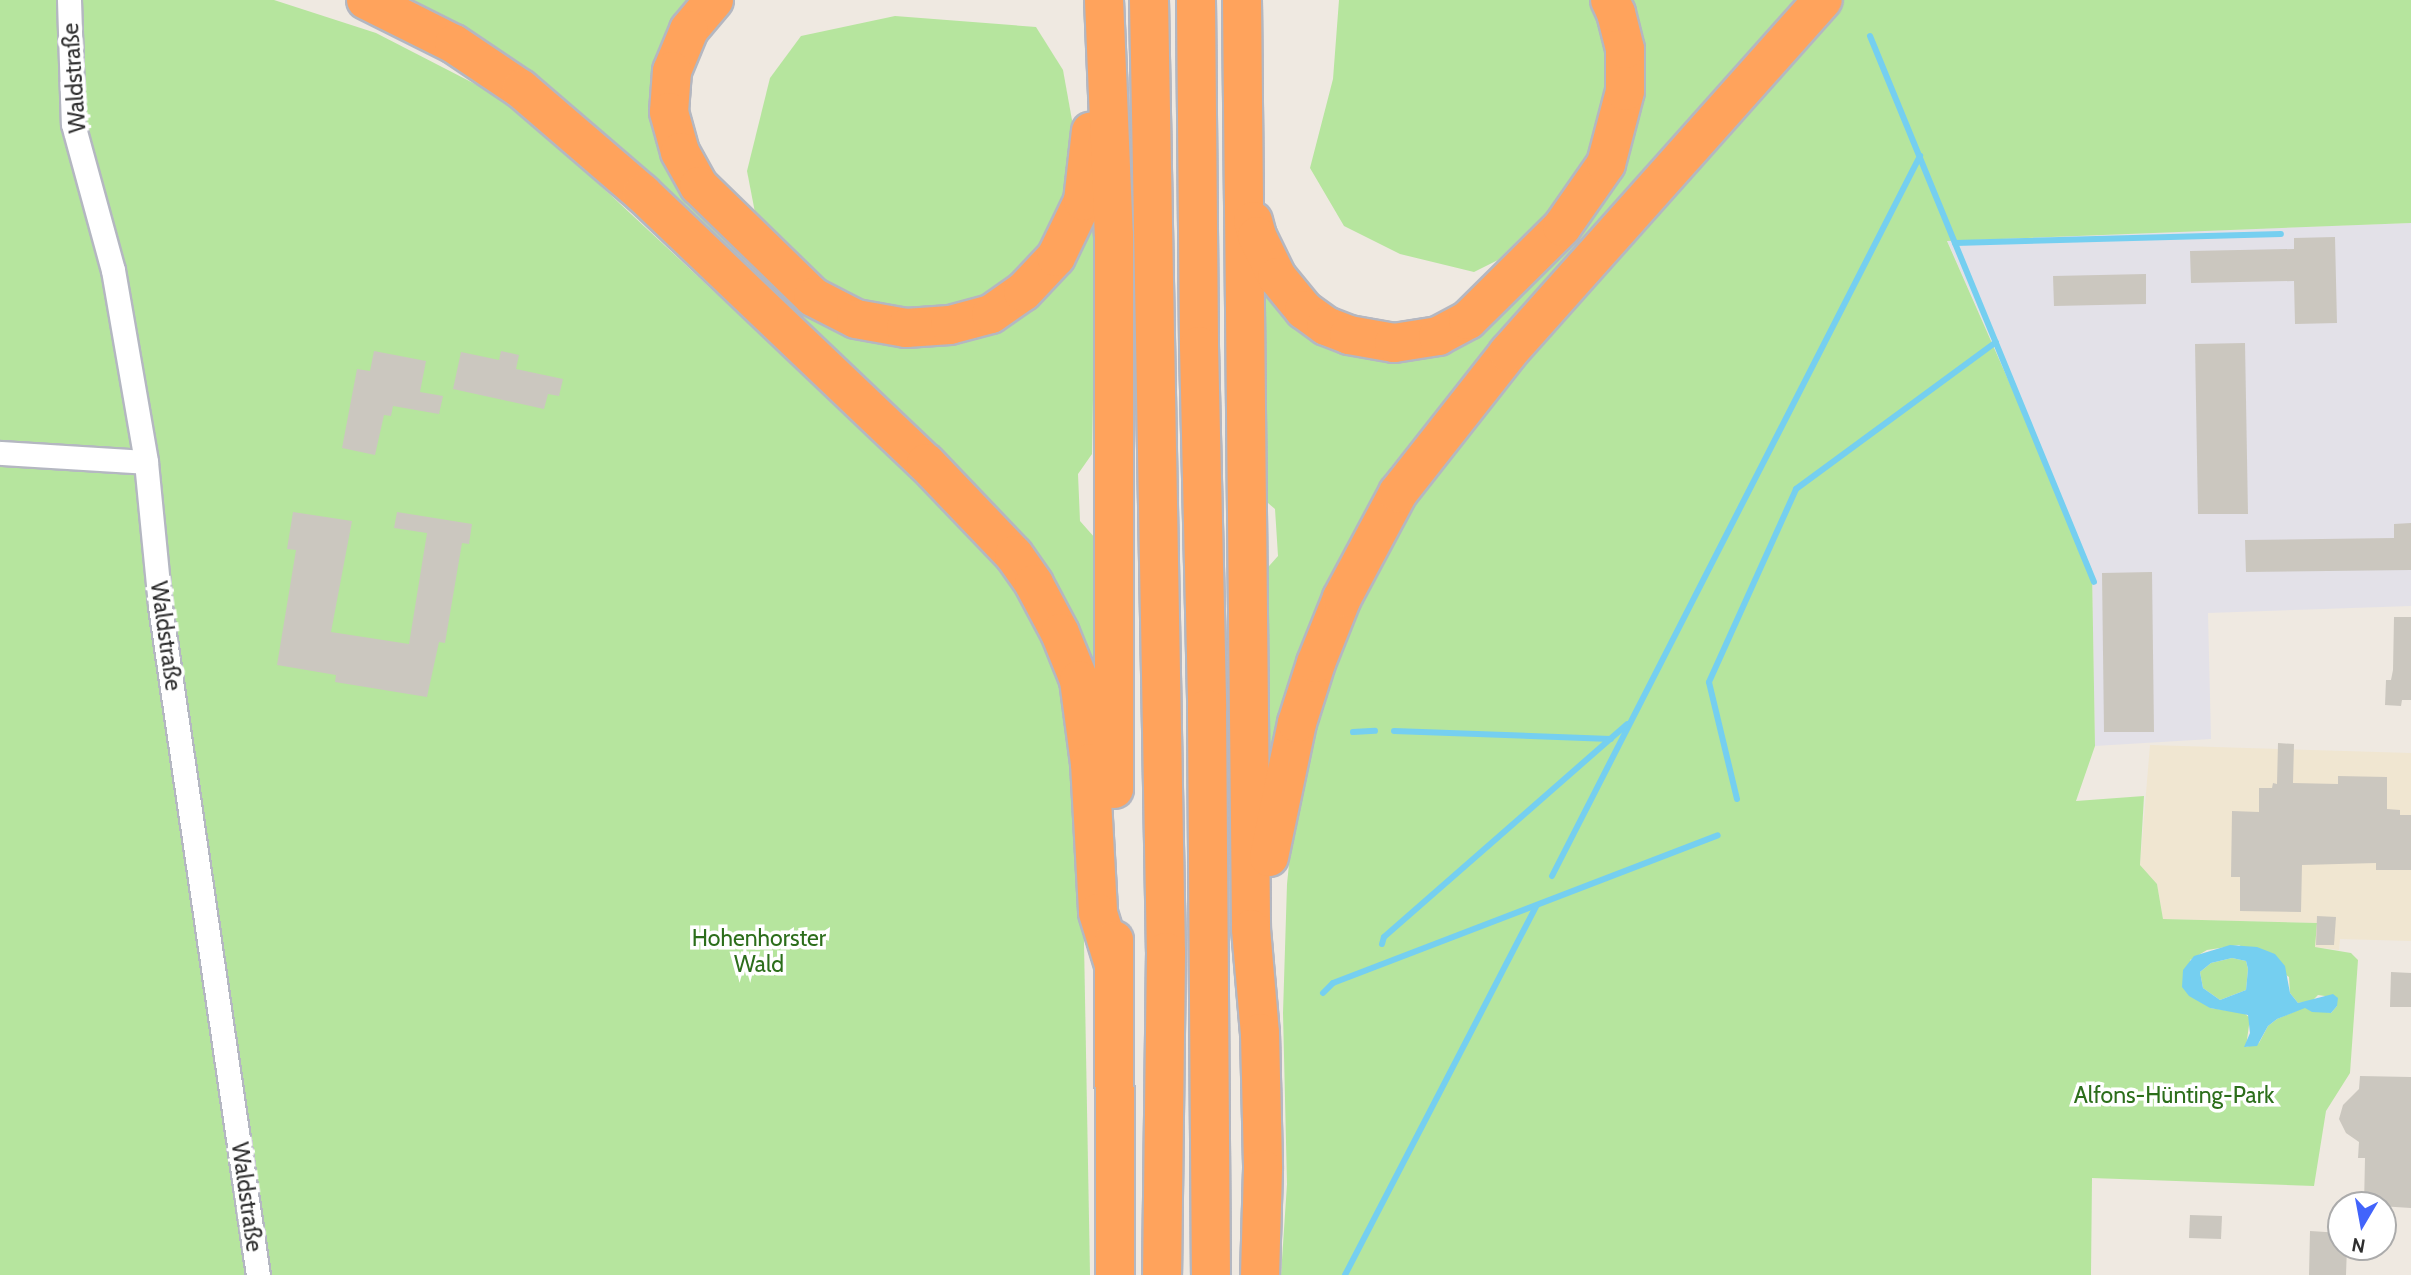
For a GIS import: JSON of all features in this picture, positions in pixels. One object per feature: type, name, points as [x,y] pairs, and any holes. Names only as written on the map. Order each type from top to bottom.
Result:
[{"type":"highway","points":[[366,0],[454,44],[521,89],[662,212],[926,463],[1014,555],[1034,584],[1060,633],[1079,680],[1090,763],[1098,913],[1114,965]]},
{"type":"highway","points":[[714,0],[689,30],[672,71],[669,112],[680,152],[699,186],[813,297],[856,318],[906,328],[950,325],[991,314],[1023,292],[1056,257],[1083,201],[1105,18]]},
{"type":"highway","points":[[1149,0],[1166,952],[1162,1275]]},
{"type":"highway","points":[[1196,0],[1199,346],[1207,737],[1211,1275]]},
{"type":"highway","points":[[1242,0],[1245,546],[1251,929],[1259,1034],[1263,1169],[1260,1275]]},
{"type":"highway","points":[[1245,188],[1257,236],[1277,278],[1304,310],[1326,326],[1349,335],[1394,343],[1438,336],[1468,320],[1527,264],[1562,227],[1606,164],[1625,91],[1625,48],[1610,0]]},
{"type":"highway","points":[[1259,1034],[1266,986],[1270,841],[1297,723],[1342,598],[1372,536],[1425,454],[1508,353],[1823,0]]},
{"type":"highway","points":[[1105,18],[1114,235],[1115,1275]]},
{"type":"street","name":"Waldstraße","points":[[69,0],[73,124],[113,270],[146,462],[160,606],[258,1275]]},
{"type":"street","points":[[0,453],[146,462]]},
{"type":"shaded area","points":[[2411,223],[2411,606],[2208,613],[2211,739],[2095,746],[2092,570],[1947,240]]},
{"type":"shaded area","points":[[2150,745],[2411,753],[2411,941],[2340,939],[2339,950],[2315,947],[2316,923],[2163,919],[2157,884],[2140,865]]},
{"type":"green space","name":"Hohenhorster Wald","points":[[0,0],[274,0],[376,33],[512,103],[974,534],[1010,576],[1043,630],[1069,697],[1081,775],[1090,1275],[0,1275]]},
{"type":"green space","points":[[394,0],[695,0],[653,122],[805,306],[963,336],[1097,183],[1092,454],[1078,474],[1080,521],[1095,538],[1103,746],[989,512]]},
{"type":"green space","points":[[1339,0],[1596,0],[1611,39],[1601,146],[1554,218],[1544,215],[1498,260],[1474,272],[1400,254],[1344,226],[1310,168],[1333,79]]},
{"type":"green space","points":[[1619,0],[1802,0],[1474,367],[1391,467],[1331,579],[1294,672],[1269,763],[1261,575],[1278,556],[1275,509],[1259,495],[1257,266],[1412,351],[1595,204]]},
{"type":"green space","name":"Alfons-Hünting-Park","points":[[1836,0],[2411,0],[2411,223],[1947,241],[2092,570],[2095,746],[2076,801],[2144,796],[2140,865],[2157,884],[2163,919],[2317,923],[2315,947],[2351,953],[2358,960],[2350,1073],[2326,1111],[2314,1186],[2092,1178],[2091,1275],[1281,1275],[1287,1184],[1283,1013],[1287,884],[1296,795],[1344,616],[1438,460]],"holes":[[[2239,945],[2289,977],[2290,993],[2298,1003],[2312,1001],[2318,995],[2325,996],[2337,1006],[2331,1013],[2305,1007],[2277,1019],[2268,1026],[2259,1043],[2246,1047],[2250,1018],[2244,1013],[2210,1008],[2190,960],[2207,950]]]},
{"type":"green space","points":[[895,16],[1036,27],[1063,70],[1077,148],[1056,233],[994,298],[899,316],[830,292],[758,228],[747,171],[770,78],[801,36]]},
{"type":"green space","points":[[2232,958],[2246,961],[2246,990],[2220,1000],[2203,988],[2200,972],[2211,963]]},
{"type":"water","points":[[2230,945],[2257,947],[2275,954],[2285,966],[2290,993],[2298,1003],[2333,994],[2338,998],[2337,1006],[2331,1013],[2312,1012],[2305,1008],[2277,1019],[2268,1026],[2257,1046],[2244,1047],[2250,1033],[2248,1015],[2210,1008],[2189,996],[2182,987],[2183,970],[2194,956]],"holes":[[[2232,958],[2246,961],[2246,990],[2220,1000],[2203,988],[2200,972],[2211,963]]]},
{"type":"building","points":[[2335,237],[2337,323],[2295,324],[2294,281],[2191,283],[2190,251],[2294,249],[2294,238]]},
{"type":"building","points":[[2146,274],[2146,304],[2054,306],[2053,276]]},
{"type":"building","points":[[2245,343],[2248,514],[2198,514],[2195,344]]},
{"type":"building","points":[[374,351],[426,361],[420,392],[443,396],[439,414],[393,406],[391,416],[384,415],[375,455],[342,448],[357,369],[370,371]]},
{"type":"building","points":[[501,351],[519,355],[516,369],[563,379],[559,396],[548,394],[544,409],[453,389],[461,352],[499,360]]},
{"type":"building","points":[[293,512],[352,521],[331,632],[409,644],[427,533],[394,528],[397,512],[472,524],[469,544],[462,543],[445,643],[439,642],[427,697],[335,682],[336,675],[277,665],[296,550],[287,549]]},
{"type":"building","points":[[2411,523],[2411,570],[2246,572],[2245,540],[2394,538],[2394,524]]},
{"type":"building","points":[[2152,572],[2154,732],[2104,732],[2102,573]]},
{"type":"building","points":[[2394,617],[2411,617],[2411,700],[2402,700],[2401,706],[2385,705],[2386,680],[2391,680],[2393,670]]},
{"type":"building","points":[[2278,743],[2294,744],[2293,783],[2338,784],[2338,776],[2387,777],[2387,809],[2400,810],[2400,815],[2411,815],[2411,870],[2376,870],[2376,863],[2302,865],[2301,912],[2240,911],[2240,877],[2231,877],[2232,811],[2259,812],[2259,788],[2272,788],[2273,783],[2277,784]]},
{"type":"building","points":[[2317,916],[2336,917],[2334,945],[2316,945]]},
{"type":"building","points":[[2391,972],[2411,973],[2411,1007],[2390,1007]]},
{"type":"building","points":[[2360,1076],[2411,1077],[2411,1208],[2397,1207],[2397,1191],[2364,1191],[2365,1158],[2358,1158],[2359,1142],[2346,1133],[2339,1119],[2343,1105],[2359,1089]]},
{"type":"building","points":[[2190,1215],[2222,1216],[2221,1239],[2189,1238]]},
{"type":"building","points":[[2310,1231],[2327,1232],[2327,1261],[2346,1261],[2346,1275],[2309,1275]]},
{"type":"waterway","points":[[1870,36],[2094,582]]},
{"type":"waterway","points":[[1552,876],[1920,156]]},
{"type":"waterway","points":[[1955,243],[2281,234]]},
{"type":"waterway","points":[[1737,799],[1709,682],[1796,489],[1996,342]]},
{"type":"waterway","points":[[1382,944],[1384,937],[1627,724]]},
{"type":"waterway","points":[[1353,732],[1375,731]]},
{"type":"waterway","points":[[1394,731],[1611,739]]},
{"type":"waterway","points":[[1323,993],[1333,983],[1718,835]]},
{"type":"waterway","points":[[1345,1275],[1536,907]]}]
